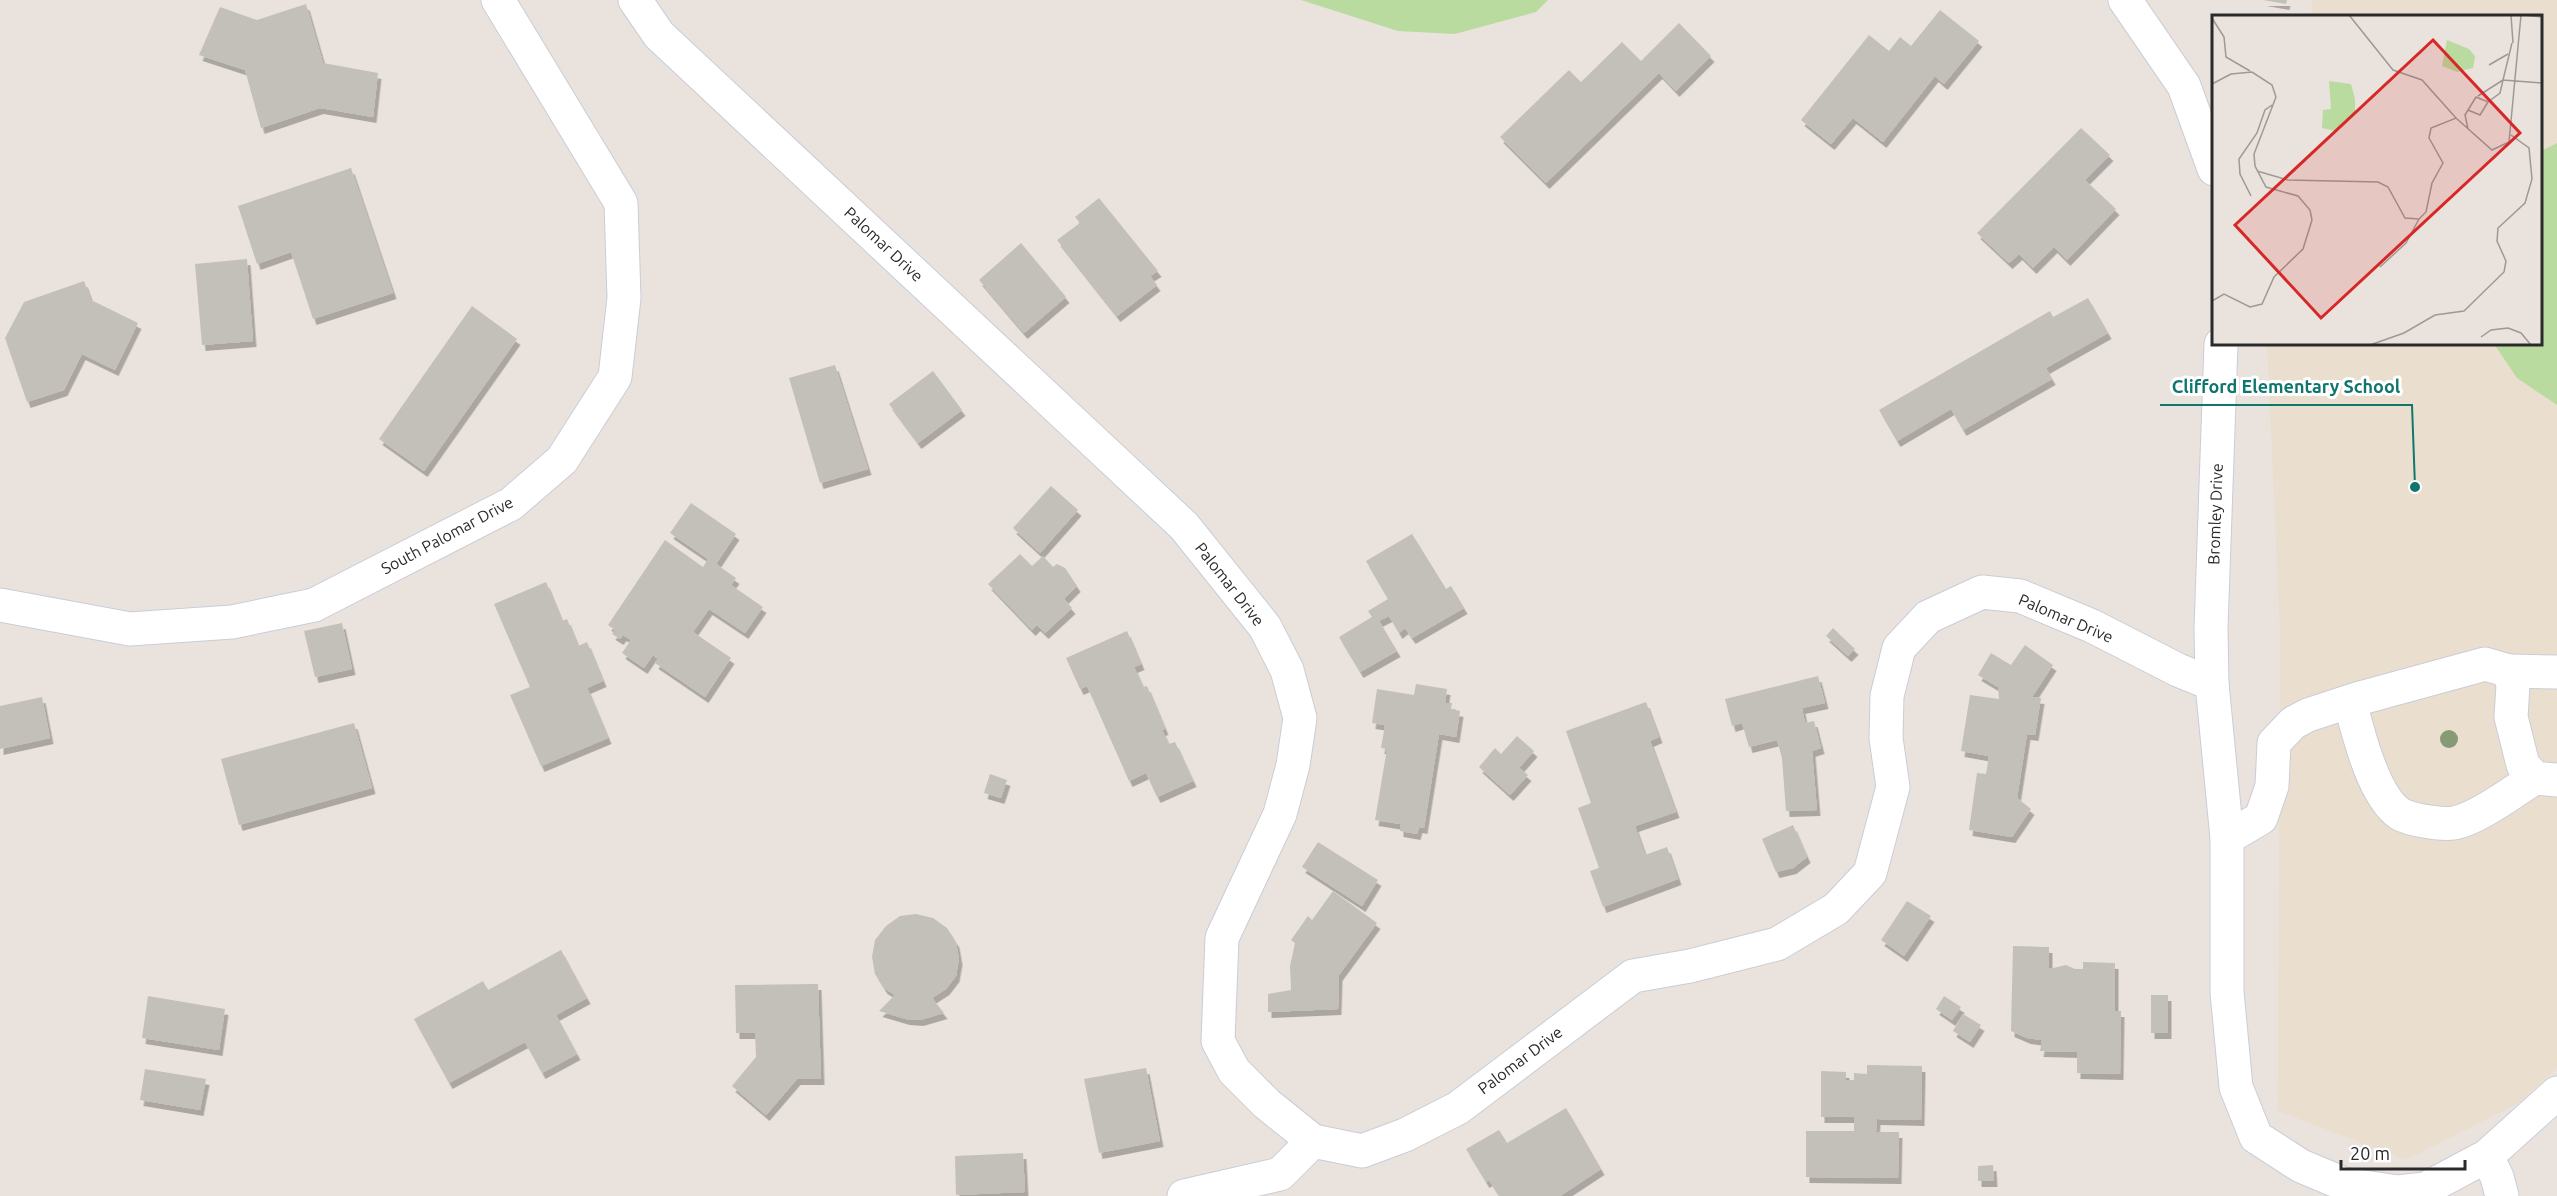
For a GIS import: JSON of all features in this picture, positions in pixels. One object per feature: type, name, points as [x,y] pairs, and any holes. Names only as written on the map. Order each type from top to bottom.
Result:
[{"type":"street","name":"South Palomar Drive","points":[[0,605],[130,629],[232,622],[314,605],[511,504],[562,460],[615,377],[624,298],[621,203],[498,0]]},
{"type":"street","name":"Palomar Drive","points":[[635,0],[659,34],[1184,526],[1265,627],[1287,670],[1300,718],[1293,765],[1280,814],[1222,938],[1218,1041],[1234,1071],[1267,1104],[1313,1141],[1362,1151],[1404,1135],[1458,1108],[1633,976],[1690,966],[1777,944],[1836,909],[1870,873],[1893,787],[1886,738],[1887,696],[1899,648],[1928,617],[1982,592],[2020,596],[2092,626],[2178,670],[2212,684]]},
{"type":"street","points":[[2125,0],[2184,86],[2212,163]]},
{"type":"street","name":"Bromley Drive","points":[[2212,684],[2211,628],[2220,345]]},
{"type":"street","points":[[2227,838],[2261,818],[2272,786],[2274,743],[2294,723],[2308,715],[2485,664],[2509,671],[2557,672]]},
{"type":"street","points":[[2509,671],[2513,685],[2511,717],[2523,765],[2546,779]]},
{"type":"street","points":[[2212,684],[2227,838],[2227,992],[2236,1087],[2256,1137],[2301,1166],[2344,1184],[2398,1192],[2425,1189],[2487,1156],[2557,1093]]},
{"type":"street","points":[[2350,702],[2369,765],[2383,793],[2400,814],[2429,822],[2455,823],[2546,779]]},
{"type":"street","points":[[1184,1196],[1280,1174],[1313,1141]]},
{"type":"street","points":[[2487,1156],[2498,1177],[2502,1196]]},
{"type":"shaded area","points":[[2312,0],[2557,0],[2557,1068],[2517,1104],[2406,1160],[2278,1111],[2280,631],[2267,345],[2542,345],[2542,15],[2311,15]]},
{"type":"green space","points":[[1301,0],[1548,0],[1536,12],[1455,34],[1398,31]]},
{"type":"green space","points":[[2557,143],[2557,405],[2517,378],[2495,345],[2542,345],[2542,150]]},
{"type":"building","points":[[2263,0],[2287,0],[2286,4]]},
{"type":"building","points":[[306,4],[323,63],[378,73],[373,117],[320,108],[261,128],[245,70],[199,55],[220,7],[257,20]]},
{"type":"building","points":[[1940,10],[1979,41],[1944,84],[1935,76],[1883,142],[1853,118],[1831,144],[1801,120],[1869,35],[1889,51],[1900,37],[1911,46]]},
{"type":"building","points":[[1679,23],[1711,56],[1676,91],[1659,73],[1546,183],[1500,137],[1569,70],[1581,82],[1622,42],[1641,61]]},
{"type":"building","points":[[2081,128],[2110,155],[2085,180],[2116,209],[2067,260],[2054,247],[2033,268],[2019,254],[2009,263],[1977,233]]},
{"type":"building","points":[[351,168],[393,293],[313,319],[291,252],[257,264],[238,206]]},
{"type":"building","points":[[1099,198],[1158,271],[1150,276],[1157,285],[1117,316],[1057,240],[1080,223],[1075,217]]},
{"type":"building","points":[[1021,243],[1066,297],[1024,333],[979,280]]},
{"type":"building","points":[[247,259],[253,341],[202,345],[195,264]]},
{"type":"building","points":[[84,281],[91,300],[138,323],[115,370],[82,354],[64,390],[27,402],[5,338],[24,302]]},
{"type":"building","points":[[2088,298],[2108,333],[2046,368],[2052,379],[1963,430],[1951,409],[1897,441],[1879,410],[2050,311],[2053,317]]},
{"type":"building","points":[[472,306],[517,339],[424,471],[379,439]]},
{"type":"building","points":[[835,365],[868,469],[820,483],[789,378]]},
{"type":"building","points":[[933,371],[962,410],[918,443],[889,404]]},
{"type":"building","points":[[1051,486],[1078,510],[1040,553],[1013,528]]},
{"type":"building","points":[[691,503],[736,534],[716,564],[736,578],[731,585],[763,607],[745,633],[709,609],[693,632],[731,658],[705,697],[655,663],[658,659],[653,655],[644,668],[622,653],[631,640],[623,635],[620,639],[612,634],[615,630],[608,625],[665,540],[703,567],[708,559],[670,533]]},
{"type":"building","points":[[1412,534],[1446,589],[1451,586],[1464,608],[1412,638],[1405,628],[1399,633],[1389,616],[1379,621],[1397,651],[1360,672],[1339,637],[1372,617],[1368,611],[1388,599],[1366,561]]},
{"type":"building","points":[[1020,554],[1032,566],[1043,556],[1053,567],[1057,564],[1065,568],[1077,586],[1064,599],[1072,608],[1045,633],[1037,625],[1032,630],[988,584]]},
{"type":"building","points":[[546,582],[562,621],[567,619],[578,646],[587,642],[603,681],[587,688],[608,738],[541,766],[510,695],[530,687],[494,604]]},
{"type":"building","points":[[342,623],[352,669],[315,677],[304,631]]},
{"type":"building","points":[[1833,628],[1855,649],[1848,656],[1826,636]]},
{"type":"building","points":[[1127,631],[1141,664],[1134,667],[1143,687],[1147,686],[1169,744],[1175,742],[1193,781],[1157,797],[1146,773],[1129,781],[1087,686],[1080,689],[1066,658]]},
{"type":"building","points":[[2025,645],[2053,665],[2032,697],[2041,698],[2035,735],[2027,734],[2017,798],[2031,809],[2012,837],[1969,830],[1977,773],[1986,774],[1989,756],[1961,751],[1970,695],[1999,699],[1998,687],[1978,675],[1991,653],[2011,665]]},
{"type":"building","points":[[1818,676],[1825,703],[1802,708],[1805,723],[1814,721],[1821,748],[1812,751],[1817,810],[1786,811],[1782,758],[1777,740],[1749,747],[1742,723],[1732,726],[1725,699]]},
{"type":"building","points":[[1416,684],[1447,689],[1445,703],[1452,703],[1451,709],[1460,711],[1456,737],[1439,734],[1424,828],[1419,827],[1417,834],[1400,831],[1400,824],[1375,820],[1387,749],[1381,748],[1385,725],[1372,723],[1377,689],[1414,695]]},
{"type":"building","points":[[42,697],[50,738],[0,749],[0,706]]},
{"type":"building","points":[[1646,702],[1659,737],[1650,741],[1676,812],[1635,826],[1645,855],[1667,847],[1678,879],[1603,907],[1590,871],[1599,868],[1578,808],[1591,803],[1566,731]]},
{"type":"building","points":[[354,723],[372,788],[239,825],[221,759]]},
{"type":"building","points":[[1517,736],[1534,751],[1519,768],[1528,775],[1510,795],[1479,767],[1495,748],[1501,754]]},
{"type":"building","points":[[990,774],[1007,780],[1001,798],[984,793]]},
{"type":"building","points":[[1793,825],[1807,857],[1793,868],[1776,872],[1762,839]]},
{"type":"building","points":[[1318,842],[1378,880],[1362,906],[1302,867]]},
{"type":"building","points":[[1333,891],[1377,923],[1339,975],[1338,1009],[1268,1012],[1268,994],[1291,990],[1290,966],[1295,943],[1291,940],[1308,916],[1312,920]]},
{"type":"building","points":[[1907,901],[1931,916],[1904,956],[1881,940]]},
{"type":"building","points":[[916,914],[933,918],[947,928],[956,942],[959,959],[956,976],[946,989],[932,998],[944,1013],[920,1020],[906,1019],[879,1011],[895,995],[884,988],[875,974],[872,957],[875,940],[886,926],[900,916]]},
{"type":"building","points":[[2013,946],[2049,947],[2049,969],[2066,965],[2075,969],[2083,969],[2083,962],[2115,963],[2115,1011],[2121,1011],[2120,1074],[2077,1073],[2077,1052],[2040,1051],[2042,1040],[2027,1038],[2011,1031]]},
{"type":"building","points":[[561,950],[587,998],[556,1015],[577,1054],[542,1073],[525,1042],[449,1083],[414,1019],[483,981],[488,990]]},
{"type":"building","points":[[818,984],[821,1079],[797,1079],[766,1115],[732,1086],[756,1057],[755,1033],[736,1033],[735,985]]},
{"type":"building","points":[[2151,995],[2168,995],[2168,1033],[2151,1033]]},
{"type":"building","points":[[148,996],[225,1009],[219,1050],[142,1038]]},
{"type":"building","points":[[1944,996],[1961,1007],[1952,1020],[1936,1009]]},
{"type":"building","points":[[1963,1014],[1981,1025],[1970,1042],[1953,1031]]},
{"type":"building","points":[[1867,1065],[1922,1066],[1921,1120],[1877,1119],[1876,1132],[1899,1132],[1898,1178],[1806,1177],[1806,1131],[1854,1131],[1854,1117],[1821,1117],[1821,1071],[1846,1072],[1846,1080],[1854,1080],[1854,1073],[1867,1074]]},
{"type":"building","points":[[1146,1068],[1160,1141],[1099,1153],[1084,1079]]},
{"type":"building","points":[[145,1069],[206,1079],[200,1110],[140,1100]]},
{"type":"building","points":[[1566,1108],[1601,1169],[1560,1196],[1499,1196],[1489,1180],[1486,1182],[1466,1149],[1499,1130],[1507,1143]]},
{"type":"building","points":[[1023,1153],[1025,1192],[956,1195],[955,1156]]},
{"type":"building","points":[[1993,1165],[1994,1181],[1978,1181],[1978,1166]]},
{"type":"place","name":"Clifford Elementary School","points":[[2415,487]]}]
